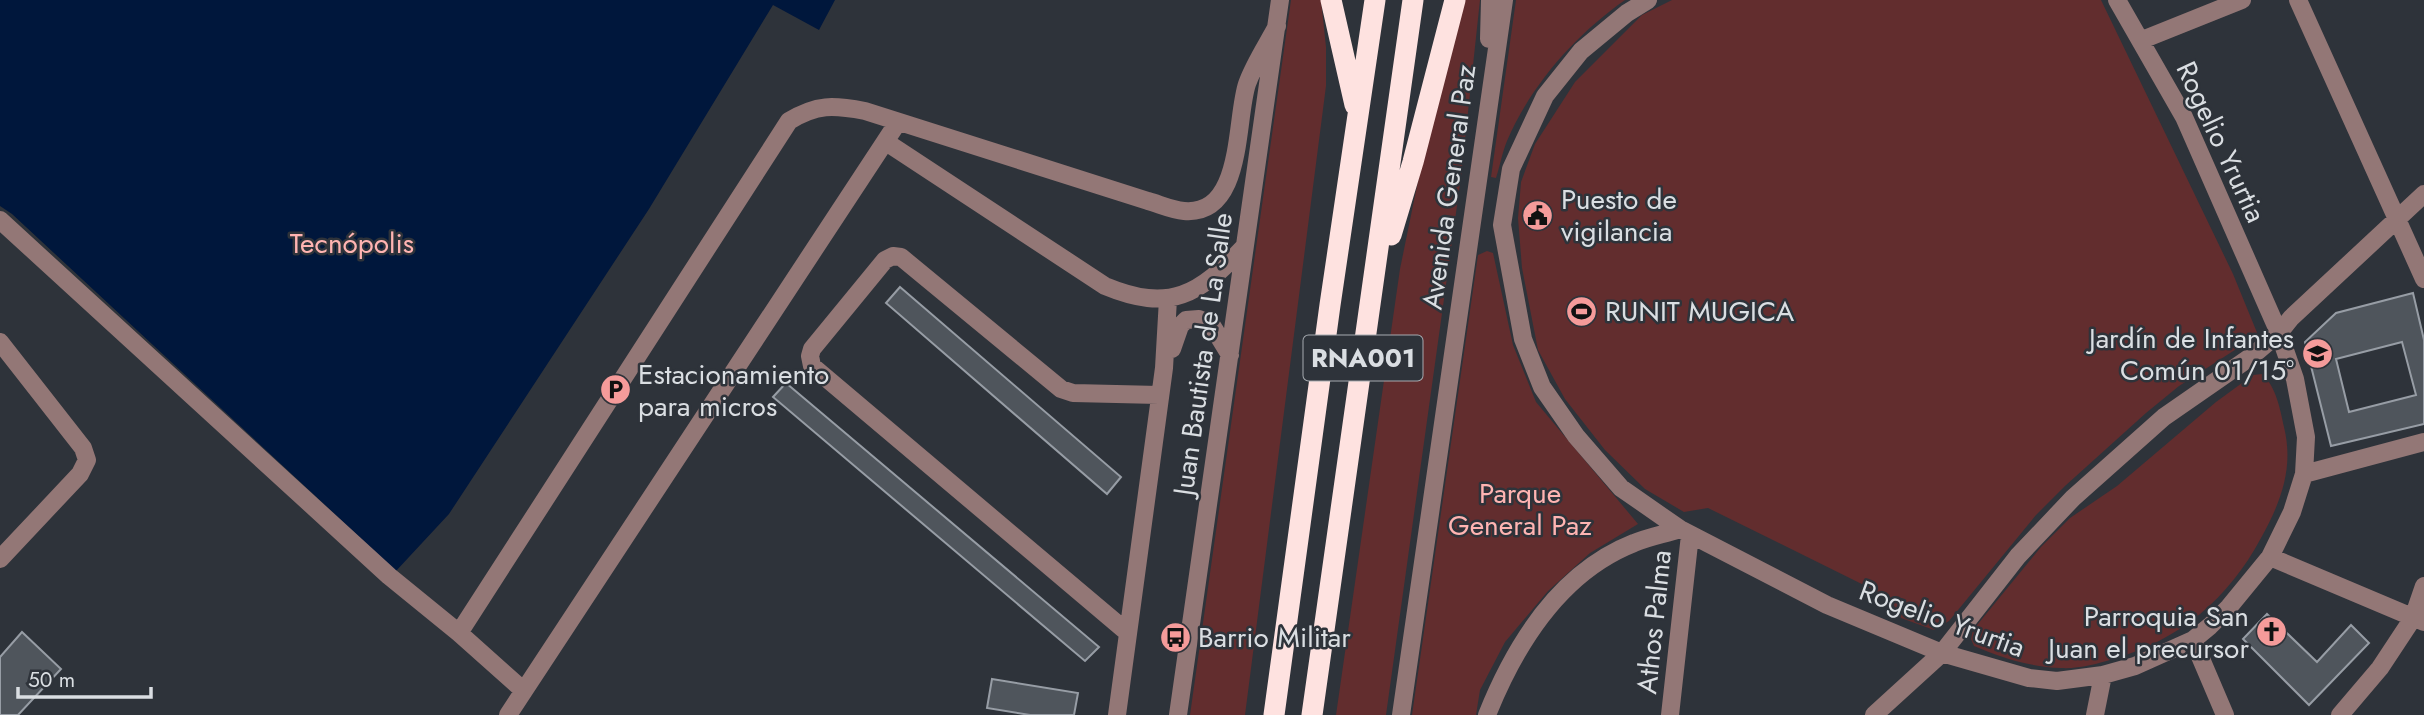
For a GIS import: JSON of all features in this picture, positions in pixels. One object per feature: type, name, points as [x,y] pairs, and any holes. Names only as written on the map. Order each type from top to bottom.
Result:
[{"type":"highway","points":[[1331,0],[1358,117]]},
{"type":"highway","points":[[1358,117],[1362,0]]},
{"type":"highway","name":"RNA001","points":[[1273,715],[1375,0]]},
{"type":"highway","name":"RNA001","points":[[1311,715],[1413,0]]},
{"type":"highway","points":[[1370,304],[1413,162],[1455,0]]},
{"type":"street","name":"Juan Bautista de La Salle","points":[[1178,715],[1280,0]]},
{"type":"street","points":[[1488,113],[1490,0]]},
{"type":"street","name":"Avenida General Paz","points":[[1401,715],[1504,0]]},
{"type":"street","name":"Rogelio Yrurtia","points":[[1648,0],[1581,51],[1545,96],[1511,169],[1502,225],[1523,339],[1542,387],[1576,436],[1621,488],[1685,532],[1828,605],[1942,653],[2029,678],[2057,681],[2103,676],[2152,660],[2193,640],[2229,607],[2270,557],[2292,512],[2304,474],[2306,437],[2295,379],[2279,333],[2184,117],[2117,0]]},
{"type":"street","points":[[2141,40],[2242,0]]},
{"type":"street","points":[[2298,0],[2424,279]]},
{"type":"street","points":[[459,633],[789,121],[807,110],[827,106],[865,111],[1148,201],[1182,211],[1194,211],[1217,200],[1232,172],[1247,84],[1277,26]]},
{"type":"street","points":[[508,715],[898,122]]},
{"type":"street","points":[[886,142],[1105,286],[1140,298],[1168,299],[1189,291],[1216,275],[1245,246]]},
{"type":"street","points":[[1874,715],[1942,653],[2018,556],[2073,498],[2164,417],[2252,356],[2279,333],[2291,318],[2424,194]]},
{"type":"street","points":[[0,220],[389,576],[524,691]]},
{"type":"street","points":[[1473,220],[1502,225]]},
{"type":"street","points":[[1127,632],[812,366],[810,356],[812,349],[885,260],[893,256],[901,257],[1061,389],[1073,393],[1159,395]]},
{"type":"street","points":[[1112,712],[1127,632],[1164,368],[1168,299]]},
{"type":"street","points":[[1164,368],[1180,326],[1186,320],[1199,319],[1210,324],[1230,355]]},
{"type":"street","points":[[0,342],[83,448],[87,460],[80,474],[0,559]]},
{"type":"street","points":[[2304,474],[2424,442]]},
{"type":"street","points":[[1487,715],[1497,687],[1530,631],[1552,601],[1604,558],[1634,543],[1685,532]]},
{"type":"street","name":"Athos Palma","points":[[1670,715],[1685,532]]},
{"type":"street","points":[[2270,557],[2418,620]]},
{"type":"street","points":[[2340,715],[2418,620],[2424,586]]},
{"type":"street","points":[[2193,640],[2225,715]]},
{"type":"street","points":[[2095,715],[2103,676]]},
{"type":"green space","points":[[1291,0],[1321,0],[1326,47],[1326,86],[1245,715],[1190,715]]},
{"type":"green space","points":[[1464,0],[1480,0],[1461,177],[1386,715],[1336,715],[1400,269],[1418,181]]},
{"type":"green space","points":[[1516,0],[1625,0],[1572,45],[1542,81],[1507,141],[1496,178],[1491,177]]},
{"type":"green space","points":[[1672,0],[2101,0],[2233,274],[2258,335],[2179,386],[2065,486],[2036,515],[1949,621],[1934,630],[1901,618],[1890,598],[1708,508],[1684,512],[1645,489],[1605,450],[1565,399],[1538,350],[1522,268],[1518,218],[1521,182],[1535,144],[1575,82],[1642,15]]},
{"type":"green space","name":"Parque General Paz","points":[[1487,251],[1493,253],[1513,345],[1536,402],[1638,524],[1590,553],[1548,591],[1505,642],[1480,690],[1476,715],[1412,715],[1478,255]]},
{"type":"green space","points":[[2262,374],[2274,391],[2287,442],[2284,484],[2261,538],[2234,580],[2218,598],[2200,614],[2160,641],[2087,666],[2038,666],[1974,646],[1971,639],[1973,630],[2041,547],[2070,518],[2117,486],[2216,402],[2253,375]]},
{"type":"water","name":"Tecnópolis","points":[[0,0],[835,0],[819,30],[773,5],[649,209],[449,514],[396,571],[12,214],[0,206]]},
{"type":"building","points":[[900,287],[1121,477],[1107,494],[886,303]]},
{"type":"building","points":[[2413,293],[2424,340],[2424,424],[2331,446],[2305,342],[2336,313]],"holes":[[[2402,342],[2416,395],[2349,412],[2336,359]]]},
{"type":"building","points":[[786,383],[1099,647],[1085,661],[773,397]]},
{"type":"building","points":[[2267,614],[2317,662],[2351,625],[2369,643],[2309,705],[2243,639]]},
{"type":"building","points":[[22,632],[61,669],[18,715],[0,715],[0,657]]},
{"type":"building","points":[[992,679],[1078,693],[1074,715],[1030,715],[987,708]]},
{"type":"place","name":"Puesto de vigilancia","points":[[1538,215]]},
{"type":"place","name":"RUNIT MUGICA","points":[[1582,311]]},
{"type":"place","name":"Jardín de Infantes Común 01/15°","points":[[2317,354]]},
{"type":"place","name":"Estacionamiento para micros","points":[[615,390]]},
{"type":"place","name":"Parroquia San Juan el precursor","points":[[2272,632]]},
{"type":"place","name":"Barrio Militar","points":[[1175,637]]}]
